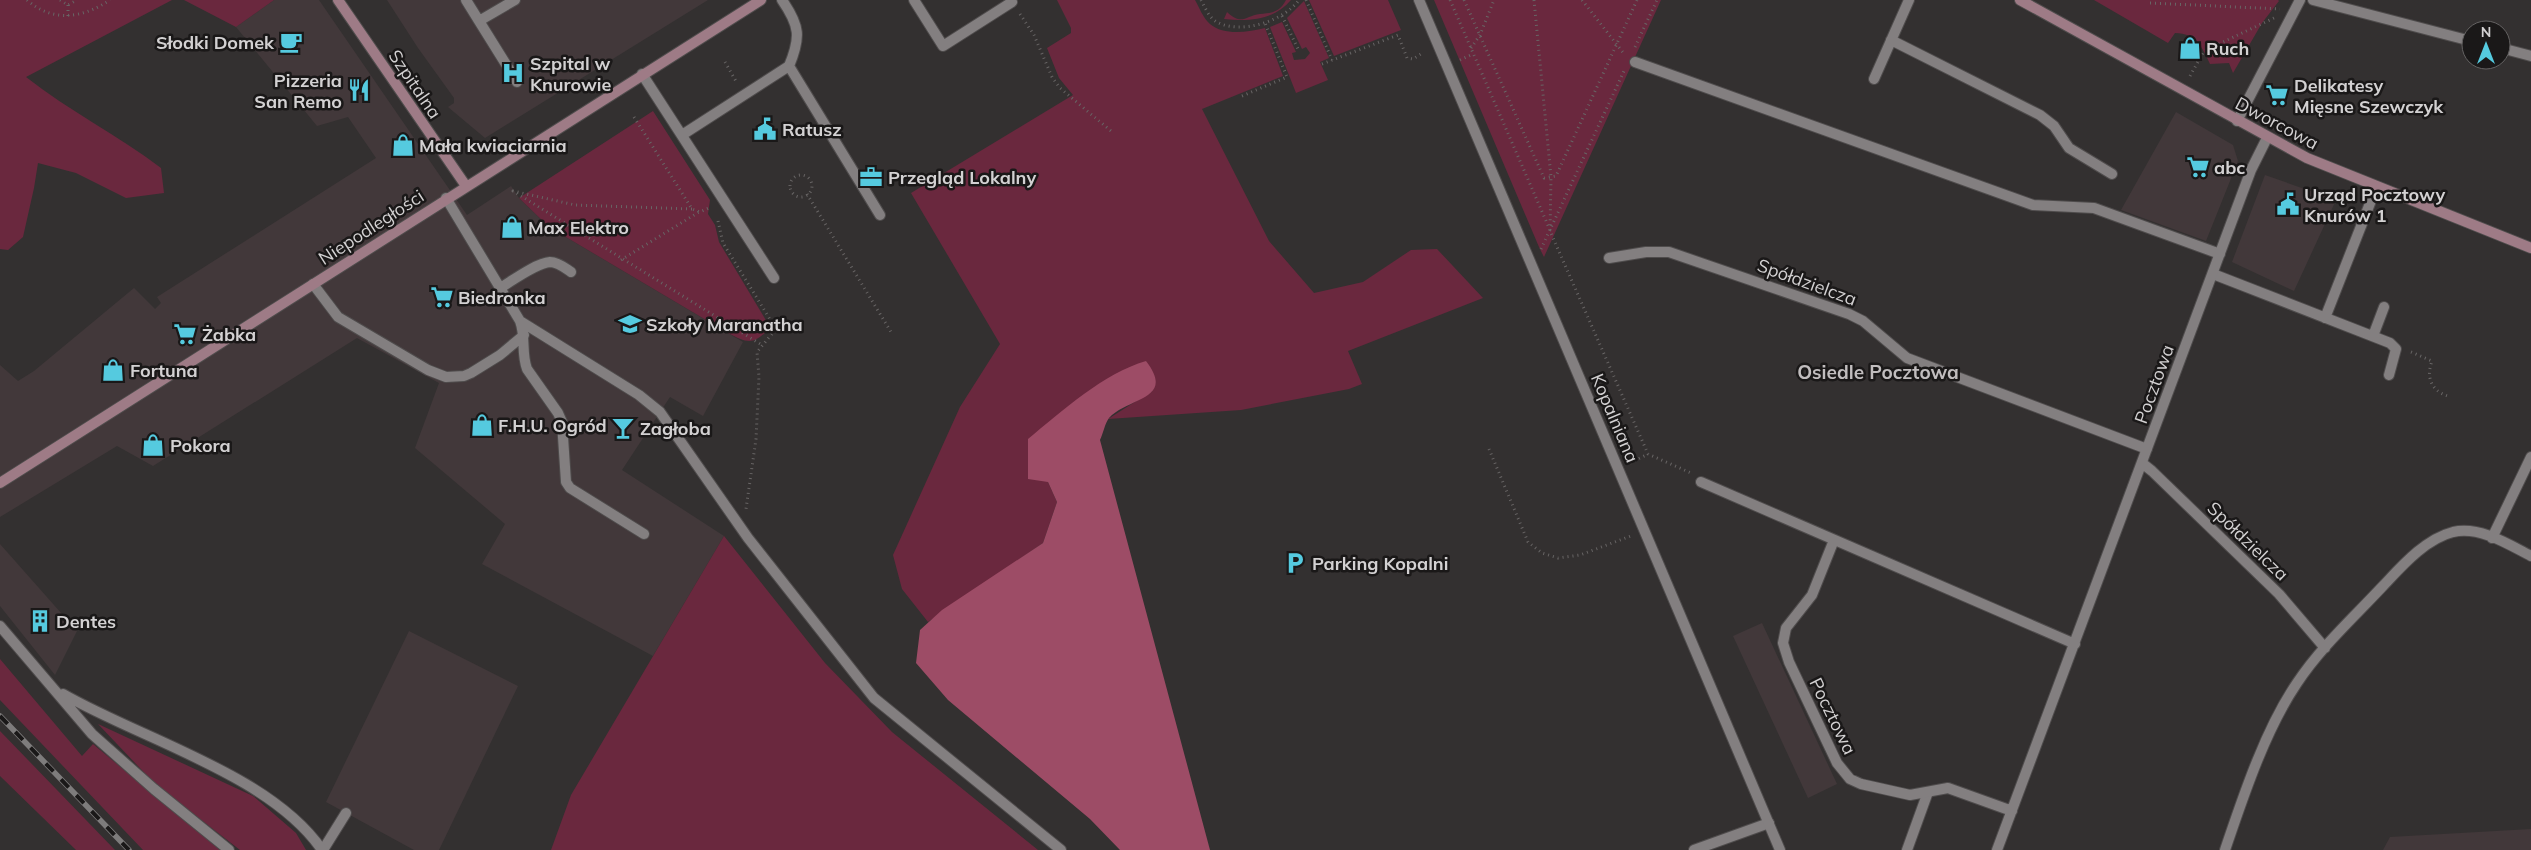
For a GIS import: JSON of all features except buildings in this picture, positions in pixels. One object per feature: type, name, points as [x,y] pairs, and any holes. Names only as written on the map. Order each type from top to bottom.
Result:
[{"type":"main road","name":"Szpitalna","points":[[338,0],[466,186]]},
{"type":"main road","name":"Niepodległości","points":[[0,483],[446,198],[761,0]]},
{"type":"main road","name":"Dworcowa","points":[[2020,0],[2306,158],[2376,188],[2531,248]]},
{"type":"street","points":[[466,0],[517,82]]},
{"type":"street","points":[[479,21],[515,0]]},
{"type":"street","points":[[682,135],[789,66],[795,52],[798,32],[782,0]]},
{"type":"street","points":[[914,0],[943,46],[1011,1]]},
{"type":"street","name":"Kopalniana","points":[[1419,0],[1780,850]]},
{"type":"street","points":[[1874,79],[1909,0]]},
{"type":"street","points":[[2313,0],[2461,37]]},
{"type":"street","points":[[2237,121],[2298,5]]},
{"type":"street","points":[[1891,40],[2040,115],[2054,126],[2069,148],[2112,174]]},
{"type":"street","points":[[2511,51],[2531,56]]},
{"type":"street","points":[[1635,62],[2033,205],[2094,208],[2220,254]]},
{"type":"street","points":[[789,66],[880,215]]},
{"type":"street","points":[[642,74],[774,278]]},
{"type":"street","name":"Pocztowa","points":[[1998,850],[2251,170],[2267,138]]},
{"type":"street","points":[[2325,318],[2376,188]]},
{"type":"street","points":[[446,198],[520,321],[524,335],[523,356],[527,369],[558,413],[562,422],[566,482],[570,488],[644,534]]},
{"type":"street","name":"Spółdzielcza","points":[[1609,258],[1646,252],[1669,252],[1849,314],[1863,321],[1907,358],[2147,449]]},
{"type":"street","points":[[500,288],[541,264],[550,262],[558,264],[571,272]]},
{"type":"street","points":[[2212,274],[2390,343],[2396,349],[2389,375]]},
{"type":"street","points":[[313,284],[338,317],[435,374],[446,377],[464,376],[500,355],[524,335]]},
{"type":"street","points":[[2373,336],[2384,307]]},
{"type":"street","points":[[520,321],[639,395],[660,412],[740,526],[874,698],[1060,850]]},
{"type":"street","points":[[2492,538],[2531,456]]},
{"type":"street","name":"Spółdzielcza","points":[[2142,463],[2279,594],[2325,648]]},
{"type":"street","points":[[1701,482],[2075,644]]},
{"type":"street","points":[[2225,850],[2252,778],[2280,713],[2298,682],[2325,648],[2390,579],[2434,540],[2461,531],[2492,538],[2531,556]]},
{"type":"street","name":"Pocztowa","points":[[1834,540],[1812,595],[1786,628],[1783,643],[1830,751],[1846,775],[1861,784],[1902,794],[1948,788],[2012,811]]},
{"type":"street","points":[[0,626],[11,642],[58,691],[92,734],[154,789],[229,850]]},
{"type":"street","points":[[58,691],[256,790],[302,824],[323,850],[346,813]]},
{"type":"street","points":[[1907,850],[1928,792]]},
{"type":"street","points":[[1694,850],[1769,823]]},
{"type":"path","points":[[27,0],[50,14],[68,16],[89,12],[110,0]]},
{"type":"path","points":[[60,0],[68,5]]},
{"type":"path","points":[[68,5],[78,0]]},
{"type":"path","points":[[1201,0],[1212,18],[1217,22],[1235,26],[1265,23],[1282,16],[1299,0]]},
{"type":"path","points":[[1306,0],[1332,60]]},
{"type":"path","points":[[1450,0],[1648,454],[1691,472],[1701,482]]},
{"type":"path","points":[[1464,0],[1544,178],[1556,176],[1637,0]]},
{"type":"path","points":[[1471,48],[1480,35],[1494,0]]},
{"type":"path","points":[[1534,0],[1550,178],[1550,231]]},
{"type":"path","points":[[1582,0],[1616,46]]},
{"type":"path","points":[[1633,51],[1657,0]]},
{"type":"path","points":[[1011,1],[1034,35],[1052,77],[1060,88],[1111,131]]},
{"type":"path","points":[[2150,3],[2298,5]]},
{"type":"path","points":[[68,5],[68,16]]},
{"type":"path","points":[[2182,90],[2204,51],[2298,5]]},
{"type":"path","points":[[1282,16],[1299,50]]},
{"type":"path","points":[[1242,96],[1287,77],[1265,23]]},
{"type":"path","points":[[1322,64],[1398,35],[1407,58],[1413,59],[1422,54]]},
{"type":"path","points":[[1457,62],[1473,54]]},
{"type":"path","points":[[1538,254],[1625,69]]},
{"type":"path","points":[[634,116],[692,209]]},
{"type":"path","points":[[802,175],[810,179],[812,187],[808,194],[800,197],[792,192],[790,185],[794,177],[802,175]]},
{"type":"path","points":[[700,212],[692,209],[575,205],[513,191],[621,260],[762,345]]},
{"type":"path","points":[[808,194],[891,332]]},
{"type":"path","points":[[621,260],[711,207],[719,224],[723,243],[776,329],[757,352],[759,377],[756,440],[748,501],[740,526]]},
{"type":"path","points":[[2396,349],[2404,349],[2432,361],[2429,371],[2431,382],[2439,392],[2448,396]]},
{"type":"path","points":[[1490,449],[1528,542],[1542,553],[1558,558],[1580,555],[1645,530]]},
{"type":"shaded area","points":[[0,0],[172,0],[26,77],[161,168],[164,193],[126,198],[76,173],[38,163],[23,237],[8,250],[0,249]]},
{"type":"shaded area","points":[[184,0],[274,0],[236,27]]},
{"type":"shaded area","points":[[274,0],[319,0],[467,215],[511,186],[519,198],[549,227],[743,342],[703,416],[670,397],[622,470],[724,536],[653,656],[482,564],[505,524],[415,448],[439,383],[357,338],[153,466],[117,446],[0,517],[0,365],[18,381],[34,371],[134,288],[155,309],[161,303],[157,297],[376,158],[348,117],[317,126],[236,27]]},
{"type":"shaded area","name":"Szpital w Knurowie","points":[[387,0],[708,0],[485,138],[448,107],[454,103],[454,98]]},
{"type":"shaded area","points":[[1057,0],[1195,0],[1205,19],[1216,28],[1236,32],[1265,28],[1283,76],[1202,109],[1269,241],[1314,293],[1363,282],[1411,250],[1437,249],[1483,298],[1348,351],[1362,384],[1349,389],[1241,410],[1108,419],[1152,391],[1146,361],[1048,482],[1057,502],[1043,543],[928,622],[902,589],[893,555],[960,407],[1000,344],[911,193],[1073,95],[1059,78],[1047,48],[1071,33],[1071,28]]},
{"type":"shaded area","points":[[1286,0],[1291,0],[1284,7],[1269,16],[1252,20],[1224,19],[1227,12],[1236,18],[1244,19],[1272,12],[1281,7]]},
{"type":"shaded area","points":[[1309,0],[1388,0],[1401,30],[1334,56]]},
{"type":"shaded area","points":[[1434,0],[1661,0],[1544,257],[1539,247]]},
{"type":"shaded area","points":[[2094,0],[2279,1],[2262,23],[2233,73],[2229,63],[2210,64],[2201,47],[2188,35],[2175,33],[2168,43]]},
{"type":"shaded area","points":[[1304,1],[1329,58],[1320,62],[1328,80],[1296,93],[1270,27],[1282,22],[1296,52],[1292,53],[1294,60],[1305,59],[1310,53],[1306,47],[1302,49],[1287,18]]},
{"type":"shaded area","points":[[653,111],[710,200],[708,214],[715,225],[719,242],[770,327],[755,340],[746,341],[728,333],[549,227],[519,198]]},
{"type":"shaded area","points":[[2176,112],[2233,145],[2238,161],[2206,241],[2121,210]]},
{"type":"shaded area","points":[[2265,175],[2336,200],[2294,291],[2232,262]]},
{"type":"shaded area","points":[[1146,361],[1154,374],[1156,383],[1153,391],[1109,418],[1100,440],[1210,850],[1120,850],[1090,819],[948,700],[916,663],[920,630],[942,610],[1043,543],[1057,502],[1048,482],[1028,479],[1028,439],[1069,405],[1099,384],[1115,374]]},
{"type":"shaded area","points":[[724,536],[825,663],[892,732],[1038,850],[551,850],[571,795]]},
{"type":"shaded area","points":[[0,544],[77,631],[55,675],[0,606]]},
{"type":"shaded area","points":[[1762,623],[1837,784],[1808,798],[1733,636]]},
{"type":"shaded area","points":[[409,631],[518,686],[439,850],[414,850],[326,802]]},
{"type":"shaded area","points":[[0,659],[82,756],[93,744],[220,850],[143,850],[0,700]]},
{"type":"shaded area","points":[[98,724],[253,796],[296,833],[306,850],[240,850],[155,784]]},
{"type":"shaded area","points":[[0,731],[115,850],[76,850],[0,776]]},
{"type":"shaded area","points":[[2531,829],[2531,850],[2383,850],[2390,837]]},
{"type":"railway","points":[[0,716],[129,850]]},
{"type":"place","name":"Słodki Domek","points":[[291,42]]},
{"type":"place","name":"Ruch","points":[[2190,48]]},
{"type":"place","name":"Szpital w Knurowie","points":[[513,73]]},
{"type":"place","name":"Pizzeria San Remo","points":[[359,90]]},
{"type":"place","name":"Delikatesy Mięsne Szewczyk","points":[[2277,95]]},
{"type":"place","name":"Ratusz","points":[[765,129]]},
{"type":"place","name":"Mała kwiaciarnia","points":[[403,145]]},
{"type":"place","name":"abc","points":[[2198,167]]},
{"type":"place","name":"Przegląd Lokalny","points":[[871,177]]},
{"type":"place","name":"Urząd Pocztowy Knurów 1","points":[[2288,204]]},
{"type":"place","name":"Max Elektro","points":[[512,227]]},
{"type":"place","name":"Biedronka","points":[[442,297]]},
{"type":"place","name":"Szkoły Maranatha","points":[[630,324]]},
{"type":"place","name":"Żabka","points":[[185,334]]},
{"type":"place","name":"Fortuna","points":[[113,370]]},
{"type":"place","name":"F.H.U. Ogród","points":[[482,425]]},
{"type":"place","name":"Zagłoba","points":[[623,428]]},
{"type":"place","name":"Pokora","points":[[153,445]]},
{"type":"place","name":"Parking Kopalni","points":[[1295,563]]},
{"type":"place","name":"Dentes","points":[[40,621]]},
{"type":"district","name":"Osiedle Pocztowa","points":[[1878,372]]}]
